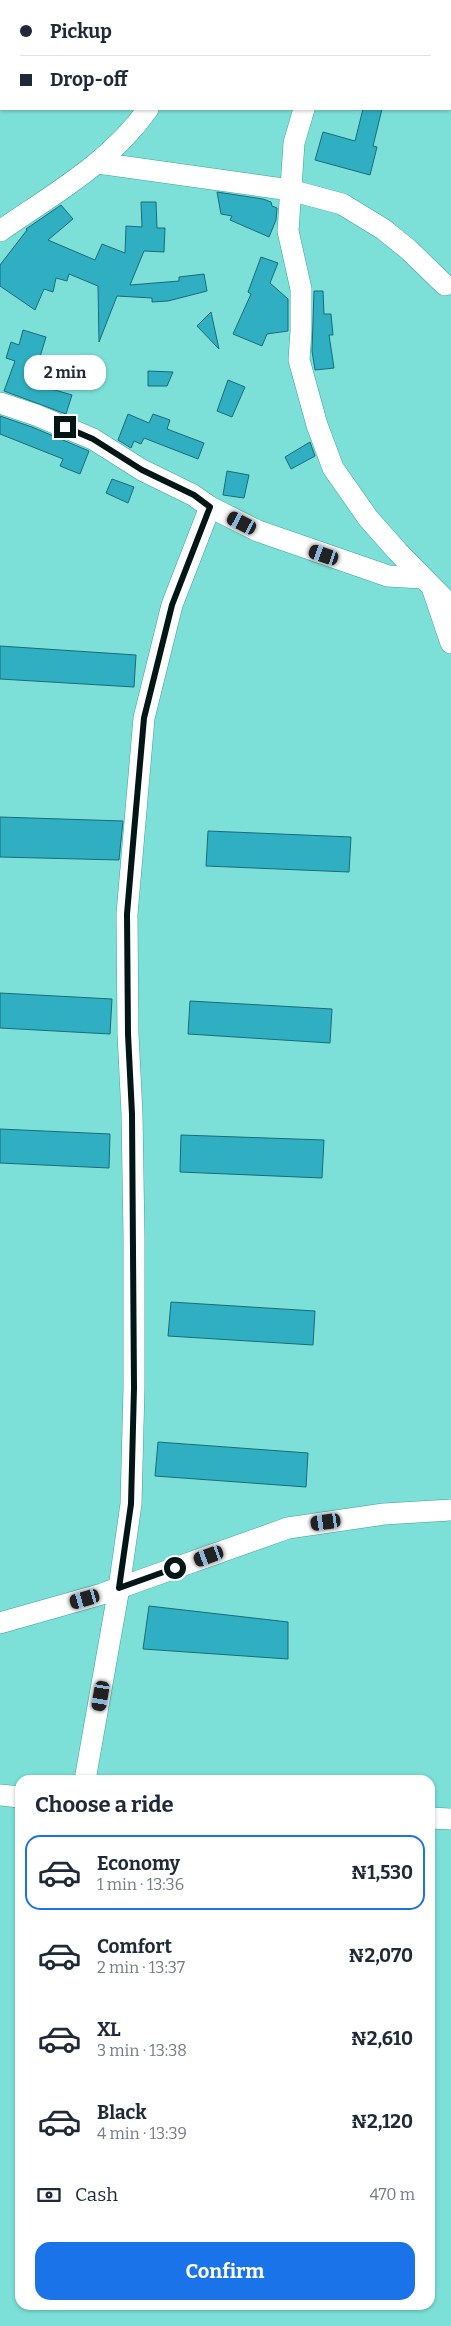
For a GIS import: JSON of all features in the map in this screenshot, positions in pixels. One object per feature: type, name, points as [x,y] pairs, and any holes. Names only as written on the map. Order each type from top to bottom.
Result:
[{"type":"street","points":[[0,231],[98,163],[136,126],[147,110]]},
{"type":"street","points":[[304,110],[294,143],[288,231],[301,289],[299,360],[317,425],[334,468],[368,518],[451,606]]},
{"type":"street","points":[[98,163],[290,190],[342,204],[383,229],[409,250],[445,285]]},
{"type":"street","points":[[0,404],[36,415],[93,439],[142,470],[194,495],[210,507],[258,531],[388,576],[427,582]]},
{"type":"street","points":[[86,1775],[119,1588],[131,1504],[134,1388],[132,1123],[128,1034],[127,914],[144,718],[172,605],[210,507]]},
{"type":"street","points":[[427,582],[451,643]]},
{"type":"street","points":[[0,1623],[119,1588],[288,1528],[384,1514],[451,1510]]},
{"type":"street","points":[[0,1796],[15,1796]]},
{"type":"street","points":[[435,1818],[451,1819]]},
{"type":"building","points":[[363,110],[382,110],[373,146],[377,147],[370,175],[315,160],[323,132],[355,141]]},
{"type":"building","points":[[217,192],[271,202],[272,206],[277,208],[276,220],[269,237],[230,220],[232,216],[221,214]]},
{"type":"building","points":[[141,202],[156,202],[157,228],[165,228],[164,252],[144,251],[130,285],[179,281],[179,277],[204,274],[207,291],[168,301],[152,302],[152,298],[117,296],[99,342],[98,286],[69,274],[67,281],[56,278],[53,292],[44,289],[35,310],[0,286],[0,265],[26,229],[61,205],[73,219],[48,240],[95,260],[102,244],[125,253],[126,226],[142,227]]},
{"type":"building","points":[[261,257],[278,263],[270,283],[288,299],[288,331],[267,334],[262,346],[233,334],[251,294],[248,292]]},
{"type":"building","points":[[314,291],[323,291],[324,314],[331,314],[333,335],[329,335],[334,368],[315,370],[312,351]]},
{"type":"building","points":[[211,312],[219,349],[197,326]]},
{"type":"building","points":[[23,330],[46,337],[33,380],[48,386],[48,388],[72,395],[66,414],[4,391],[15,361],[6,358],[11,342],[19,345]]},
{"type":"building","points":[[148,371],[173,372],[167,386],[148,386]]},
{"type":"building","points":[[228,380],[245,387],[232,417],[217,411]]},
{"type":"building","points":[[128,414],[149,423],[153,414],[170,420],[167,429],[204,443],[198,459],[144,438],[141,444],[134,441],[131,448],[118,440]]},
{"type":"building","points":[[0,416],[89,451],[80,474],[60,466],[63,459],[0,434]]},
{"type":"building","points":[[310,442],[315,456],[291,469],[285,457]]},
{"type":"building","points":[[227,471],[249,475],[244,498],[223,495]]},
{"type":"building","points":[[112,479],[134,487],[128,503],[106,493]]},
{"type":"building","points":[[0,646],[136,655],[134,687],[0,679]]},
{"type":"building","points":[[0,817],[123,821],[119,860],[0,857]]},
{"type":"building","points":[[208,831],[351,837],[349,872],[206,866]]},
{"type":"building","points":[[0,993],[112,999],[110,1034],[0,1028]]},
{"type":"building","points":[[190,1001],[332,1009],[330,1043],[188,1034]]},
{"type":"building","points":[[0,1129],[110,1134],[109,1168],[0,1163]]},
{"type":"building","points":[[181,1135],[324,1140],[322,1178],[180,1172]]},
{"type":"building","points":[[171,1302],[315,1311],[313,1345],[168,1336]]},
{"type":"building","points":[[158,1442],[308,1453],[306,1487],[155,1476]]},
{"type":"building","points":[[149,1606],[288,1622],[288,1659],[143,1649]]},
{"type":"route","points":[[65,427],[93,439],[142,470],[194,495],[210,507],[172,605],[144,718],[127,914],[128,1034],[132,1114],[134,1237],[134,1388],[131,1504],[119,1588],[175,1568]]}]
